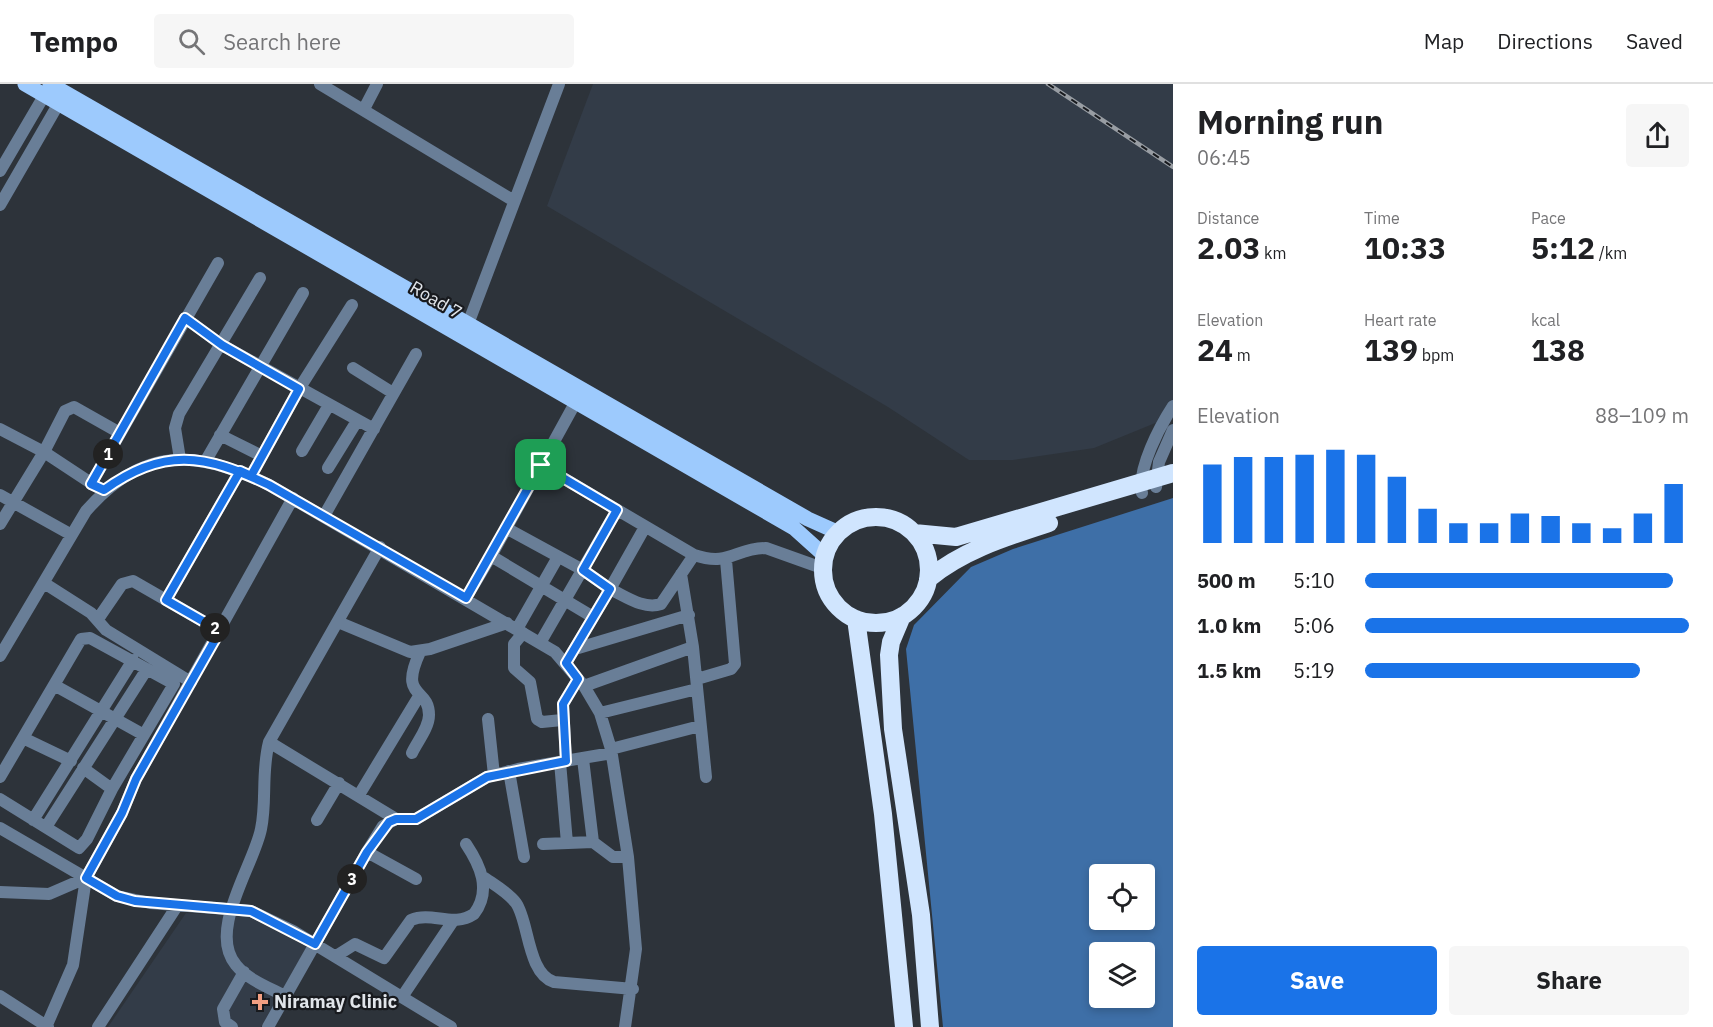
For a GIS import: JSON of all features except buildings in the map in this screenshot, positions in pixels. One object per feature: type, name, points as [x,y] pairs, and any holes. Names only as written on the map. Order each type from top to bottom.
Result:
[{"type":"highway","points":[[928,579],[962,555],[997,540],[1153,485],[1173,473]]},
{"type":"highway","points":[[914,533],[956,537],[1153,485]]},
{"type":"highway","points":[[902,616],[883,622],[856,619],[838,608],[824,586],[823,562],[837,532],[862,518],[878,516],[893,519],[914,533],[926,552],[928,579],[921,598],[902,616],[891,642],[891,686],[894,729],[921,915],[930,1027]]},
{"type":"highway","points":[[856,619],[883,814],[904,1027]]},
{"type":"main road","name":"Road 7","points":[[25,84],[54,92],[468,324],[579,396],[794,528],[823,562]]},
{"type":"main road","name":"Road 7","points":[[54,92],[579,396],[808,519],[837,532]]},
{"type":"street","points":[[320,84],[514,201]]},
{"type":"street","points":[[363,109],[377,84]]},
{"type":"street","points":[[468,324],[559,84]]},
{"type":"street","points":[[0,171],[54,92]]},
{"type":"street","points":[[0,205],[54,92]]},
{"type":"street","points":[[91,484],[218,263]]},
{"type":"street","points":[[180,459],[176,421],[260,278]]},
{"type":"street","points":[[205,462],[303,293]]},
{"type":"street","points":[[166,600],[245,473],[262,456],[299,389],[352,305]]},
{"type":"street","points":[[185,318],[222,345],[374,429]]},
{"type":"street","points":[[324,516],[416,354]]},
{"type":"street","points":[[353,368],[393,393]]},
{"type":"street","points":[[466,598],[579,396]]},
{"type":"street","points":[[302,451],[329,405]]},
{"type":"street","points":[[1153,485],[1158,433],[1173,406]]},
{"type":"street","points":[[0,524],[44,452],[64,411],[74,407],[120,433]]},
{"type":"street","points":[[328,468],[357,421]]},
{"type":"street","points":[[0,429],[44,452],[91,484],[104,490]]},
{"type":"street","points":[[1153,485],[1159,462],[1173,430]]},
{"type":"street","points":[[220,435],[262,456]]},
{"type":"street","points":[[0,656],[5,636],[44,582],[70,534],[104,490],[129,472],[156,461],[180,459],[205,462],[245,473],[380,547],[466,598],[540,643],[566,663],[600,713],[612,751],[628,857],[636,949],[633,989],[625,1027]]},
{"type":"street","points":[[541,465],[645,527],[709,561],[726,560],[756,548],[766,548],[823,562]]},
{"type":"street","points":[[0,495],[70,534]]},
{"type":"street","points":[[0,996],[47,1027],[73,965],[86,878],[122,813],[136,779],[293,498]]},
{"type":"street","points":[[540,643],[617,510]]},
{"type":"street","points":[[566,663],[645,527]]},
{"type":"street","points":[[506,528],[583,570],[610,589],[643,605],[654,607],[661,604],[694,555]]},
{"type":"street","points":[[287,997],[236,965],[228,948],[231,908],[261,830],[263,768],[269,742],[380,547]]},
{"type":"street","points":[[491,556],[593,617]]},
{"type":"street","points":[[558,557],[516,628],[514,668],[530,682],[537,719],[542,722],[562,720]]},
{"type":"street","points":[[600,713],[697,684],[731,669],[735,664],[726,560]]},
{"type":"street","points":[[681,574],[693,647],[706,777]]},
{"type":"street","points":[[98,619],[122,584],[133,581],[220,631]]},
{"type":"street","points":[[0,799],[79,848],[87,839],[112,789],[174,684],[141,662],[106,630],[98,619],[44,582]]},
{"type":"street","points":[[575,649],[689,615]]},
{"type":"street","points":[[338,622],[398,649],[420,652],[516,628]]},
{"type":"street","points":[[0,777],[54,685],[85,638],[191,682]]},
{"type":"street","points":[[567,843],[562,720],[564,699],[581,683],[693,647]]},
{"type":"street","points":[[412,753],[429,718],[427,706],[419,696],[411,676],[420,652]]},
{"type":"street","points":[[39,823],[71,761],[101,711],[141,662]]},
{"type":"street","points":[[26,841],[83,768],[115,719],[141,662]]},
{"type":"street","points":[[54,685],[144,735]]},
{"type":"street","points":[[359,795],[419,696]]},
{"type":"street","points":[[488,719],[494,775]]},
{"type":"street","points":[[268,1027],[383,826],[396,819],[416,819],[494,775],[583,759],[700,726]]},
{"type":"street","points":[[23,738],[71,761]]},
{"type":"street","points":[[269,742],[396,819]]},
{"type":"street","points":[[583,759],[593,842]]},
{"type":"street","points":[[83,768],[112,789]]},
{"type":"street","points":[[509,771],[524,857]]},
{"type":"street","points":[[317,820],[339,783]]},
{"type":"street","points":[[0,828],[26,841],[117,896],[135,901],[177,906],[251,911],[336,956],[452,1027]]},
{"type":"street","points":[[543,844],[593,842],[613,857],[628,857]]},
{"type":"street","points":[[336,956],[355,944],[384,958],[411,920],[421,918],[453,921],[466,918],[478,909],[483,894],[482,876],[478,862],[466,843]]},
{"type":"street","points":[[367,852],[416,879]]},
{"type":"street","points":[[482,876],[516,903],[526,938],[545,977],[554,982],[633,989]]},
{"type":"street","points":[[0,892],[49,894],[86,878]]},
{"type":"street","points":[[98,1027],[177,906]]},
{"type":"street","points":[[402,997],[453,921]]},
{"type":"street","points":[[232,1027],[225,1022],[223,1009],[244,972]]},
{"type":"shaded area","points":[[593,84],[1173,84],[1173,411],[1170,417],[1094,448],[1013,460],[969,460],[888,407],[547,206]]},
{"type":"shaded area","points":[[1173,498],[1173,1027],[943,1027],[906,649],[914,625],[971,567],[1013,549]]},
{"type":"shaded area","points":[[186,913],[249,917],[307,947],[261,1027],[108,1027]]},
{"type":"railway","points":[[1048,84],[1173,167]]},
{"type":"place","name":"Niramay Clinic","points":[[260,1002]]},
{"type":"route","points":[[541,465],[466,598],[380,547],[240,471],[205,462],[180,459],[156,461],[129,472],[104,490],[91,484],[185,318],[222,345],[299,389],[251,476],[240,471],[166,600],[220,631],[136,779],[122,813],[86,878],[117,896],[135,901],[251,911],[269,918],[315,944],[383,826],[396,819],[416,819],[487,777],[566,761],[562,709],[564,699],[578,679],[566,663],[610,589],[583,570],[617,510],[541,465]]}]
